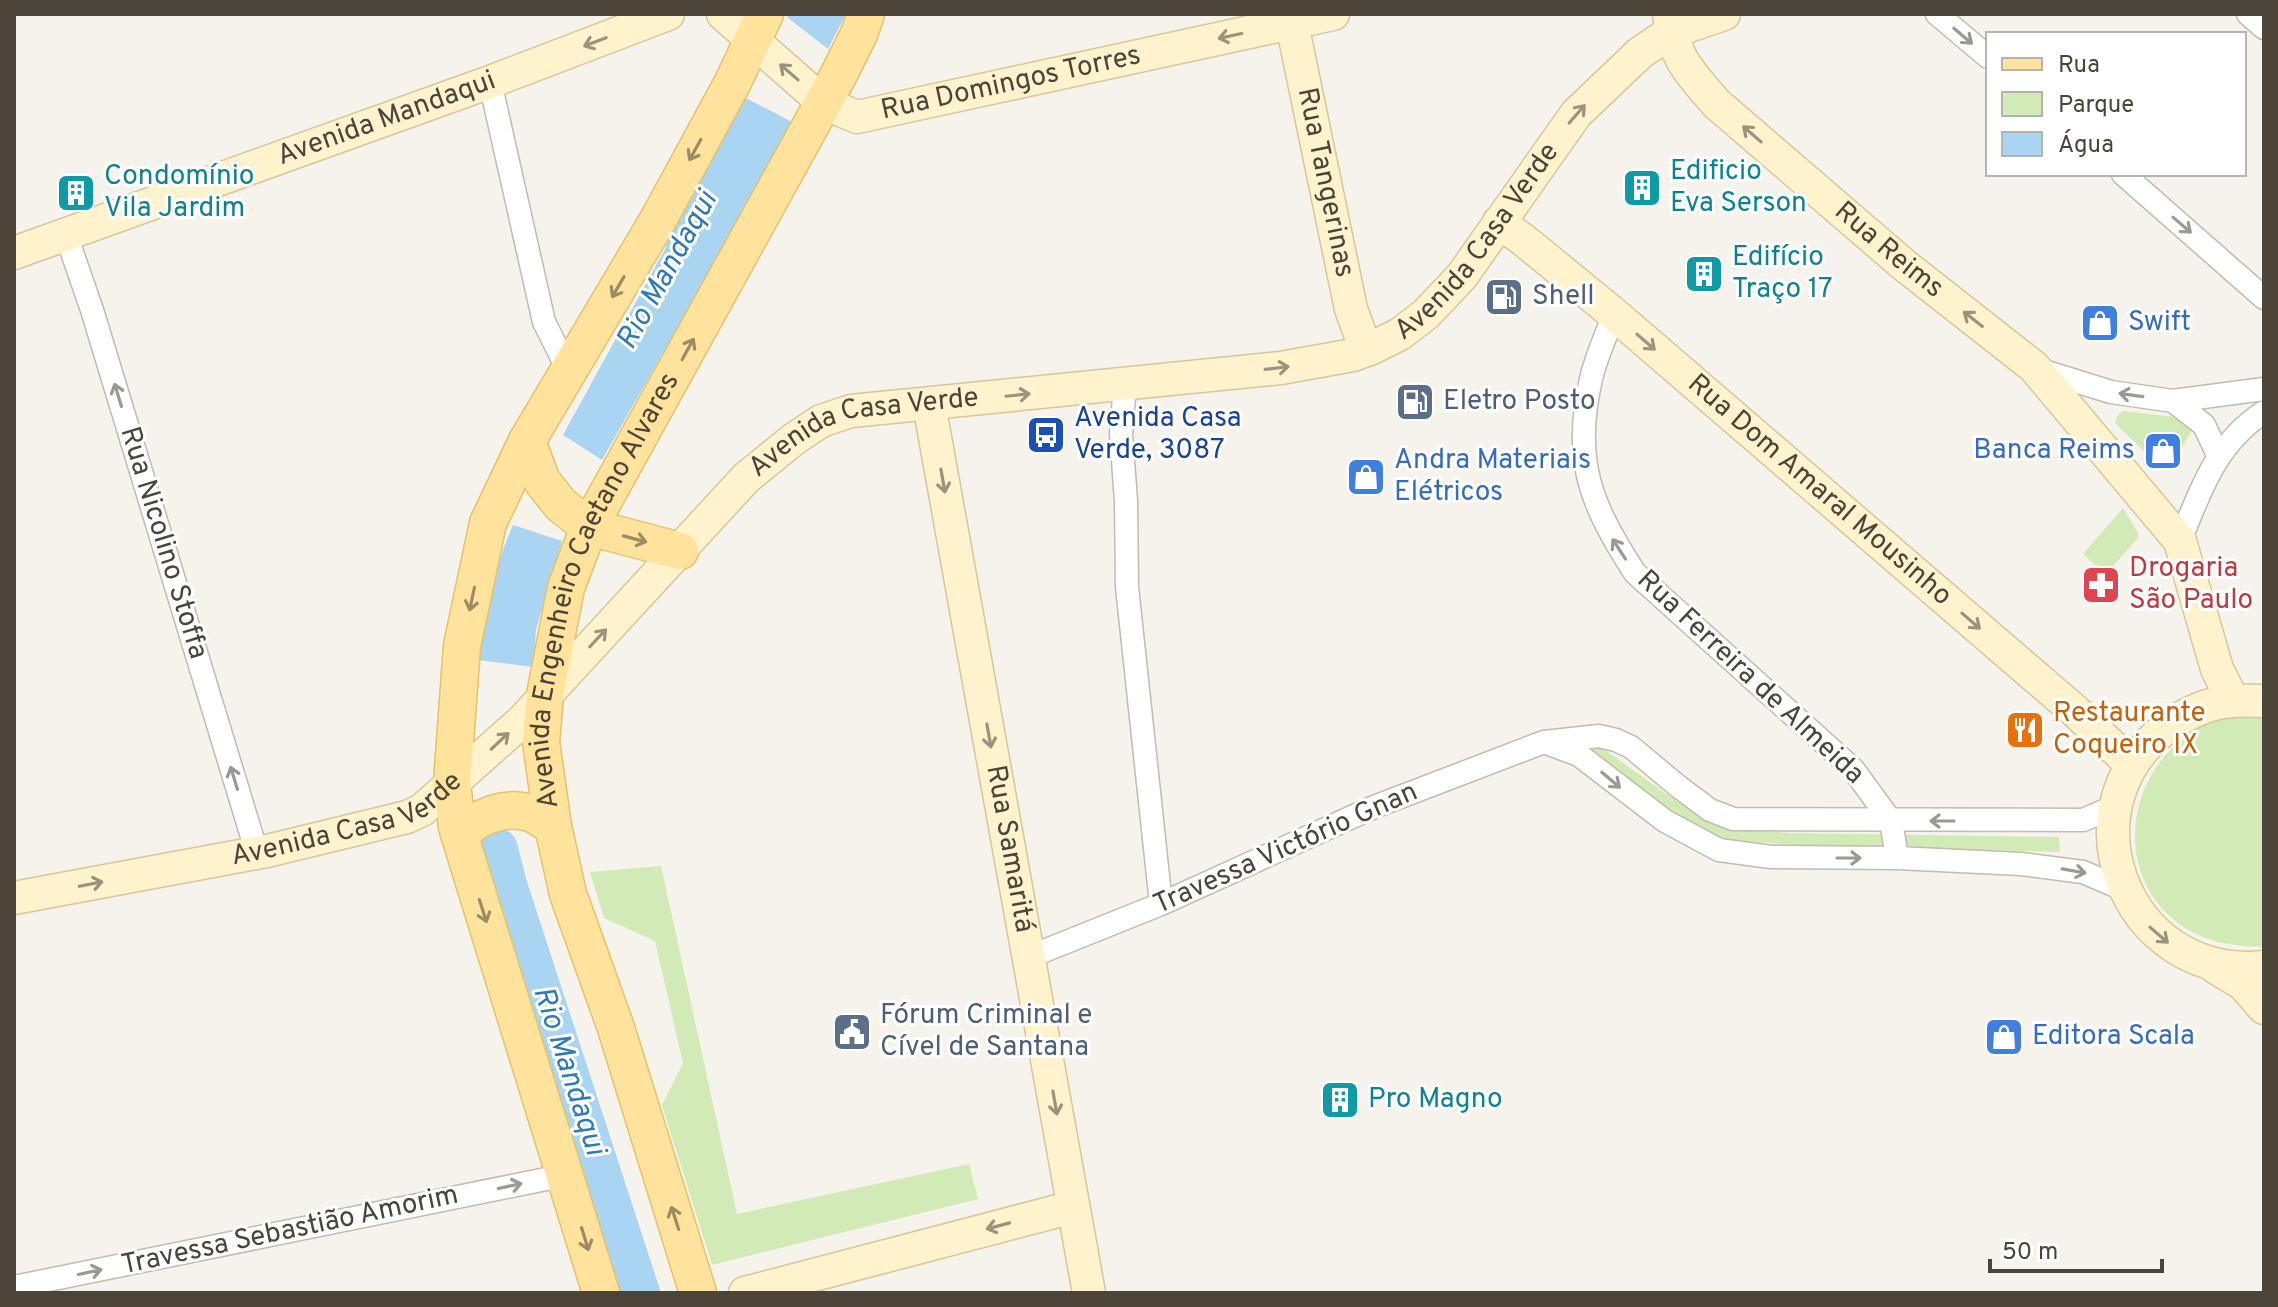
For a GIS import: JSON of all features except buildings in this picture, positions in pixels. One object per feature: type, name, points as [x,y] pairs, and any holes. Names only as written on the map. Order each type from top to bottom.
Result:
[{"type":"main road","name":"Avenida Mandaqui","points":[[14,253],[490,82],[668,14]]},
{"type":"main road","name":"Rua Domingos Torres","points":[[723,14],[759,28],[824,103],[857,117],[1291,18],[1333,14]]},
{"type":"main road","name":"Avenida Engenheiro Caetano Alvares","points":[[698,1293],[616,1028],[568,894],[553,826],[541,742],[545,695],[566,588],[589,527],[824,103],[866,14]]},
{"type":"main road","name":"Avenida Casa Verde","points":[[14,898],[257,853],[407,817],[422,810],[522,721],[746,478],[821,421],[851,411],[1281,368],[1353,355],[1400,334],[1426,314],[1462,276],[1576,114],[1670,23],[1724,14]]},
{"type":"main road","name":"Rua Tangerinas","points":[[1291,18],[1351,309],[1366,350]]},
{"type":"main road","name":"Rua Reims","points":[[1670,23],[1677,53],[1717,104],[1904,265],[2034,367],[2180,541]]},
{"type":"main road","points":[[601,1293],[460,836],[452,783],[462,646],[488,523],[527,441],[658,220],[759,28]]},
{"type":"main road","name":"Rua Dom Amaral Mousinho","points":[[1499,222],[1614,314],[2062,700],[2132,765]]},
{"type":"main road","name":"Rua Samaritá","points":[[929,404],[1089,1293]]},
{"type":"main road","points":[[527,441],[542,481],[561,505],[589,527],[680,551]]},
{"type":"main road","points":[[2180,541],[2217,669],[2248,701]]},
{"type":"main road","points":[[2248,701],[2208,706],[2186,715],[2165,728],[2147,745],[2132,765],[2116,806],[2114,849],[2125,890],[2139,915],[2158,936],[2182,953],[2209,964],[2243,984],[2264,1008]]},
{"type":"main road","points":[[460,836],[477,820],[506,812],[530,813],[553,826]]},
{"type":"main road","points":[[2209,964],[2244,969],[2264,967]]},
{"type":"main road","points":[[745,1293],[1073,1207]]},
{"type":"street","points":[[1937,14],[1986,55]]},
{"type":"street","points":[[2248,14],[2264,28]]},
{"type":"street","points":[[490,82],[544,322],[569,372]]},
{"type":"street","points":[[2125,176],[2264,298]]},
{"type":"street","name":"Rua Nicolino Stoffa","points":[[66,235],[97,324],[257,853]]},
{"type":"street","name":"Rua Ferreira de Almeida","points":[[1614,314],[1591,377],[1582,426],[1584,470],[1609,532],[1635,573],[1853,769],[1891,821],[1897,858]]},
{"type":"street","name":"Rua Reims","points":[[2034,367],[2111,392],[2173,401],[2264,389]]},
{"type":"street","points":[[1125,384],[1121,434],[1127,587],[1161,904]]},
{"type":"street","points":[[2173,401],[2204,425],[2218,455]]},
{"type":"street","points":[[2180,541],[2218,455],[2264,412]]},
{"type":"street","name":"Travessa Victório Gnan","points":[[1029,957],[1161,904],[1374,807],[1544,742],[1599,736],[1616,740],[1631,747],[1710,810],[1733,819],[2083,820],[2116,806]]},
{"type":"street","points":[[1544,742],[1579,755],[1665,821],[1719,850],[1771,857],[1897,858],[2021,864],[2083,872],[2125,890]]},
{"type":"street","name":"Travessa Sebastião Amorim","points":[[14,1287],[566,1175]]},
{"type":"green space","points":[[2123,411],[2183,418],[2190,422],[2192,430],[2172,466],[2167,470],[2160,467],[2118,426],[2115,422],[2117,416]]},
{"type":"green space","points":[[2123,508],[2138,538],[2106,574],[2083,554]]},
{"type":"green space","points":[[2238,716],[2264,717],[2264,947],[2215,941],[2187,929],[2162,908],[2146,884],[2137,856],[2135,827],[2141,799],[2153,772],[2172,748],[2197,729]]},
{"type":"green space","points":[[1598,745],[1678,802],[1726,829],[1791,833],[2059,837],[2060,852],[1790,845],[1722,839],[1669,811],[1584,750]]},
{"type":"green space","points":[[661,866],[737,1214],[969,1164],[978,1199],[712,1265],[662,1105],[683,1063],[655,941],[604,918],[590,872]]},
{"type":"water","points":[[789,14],[846,14],[828,49],[787,17]]},
{"type":"water","points":[[744,97],[794,123],[602,460],[563,435],[665,249],[682,204]]},
{"type":"water","points":[[513,525],[562,541],[536,630],[533,667],[478,660],[491,591]]},
{"type":"waterway","name":"Rio Mandaqui","points":[[497,849],[639,1293]]},
{"type":"place","name":"Edificio Eva Serson","points":[[1642,188]]},
{"type":"place","name":"Condomínio Vila Jardim","points":[[76,193]]},
{"type":"place","name":"Edifício Traço 17","points":[[1704,274]]},
{"type":"place","name":"Shell","points":[[1504,297]]},
{"type":"place","name":"Swift","points":[[2100,323]]},
{"type":"place","name":"Eletro Posto","points":[[1415,402]]},
{"type":"place","name":"Avenida Casa Verde, 3087","points":[[1046,435]]},
{"type":"place","name":"Banca Reims","points":[[2163,451]]},
{"type":"place","name":"Andra Materiais Elétricos","points":[[1366,477]]},
{"type":"place","name":"Drogaria São Paulo","points":[[2101,585]]},
{"type":"place","name":"Restaurante Coqueiro IX","points":[[2025,730]]},
{"type":"place","name":"Fórum Criminal e Cível de Santana","points":[[852,1032]]},
{"type":"place","name":"Editora Scala","points":[[2004,1037]]},
{"type":"place","name":"Pro Magno","points":[[1340,1100]]}]
